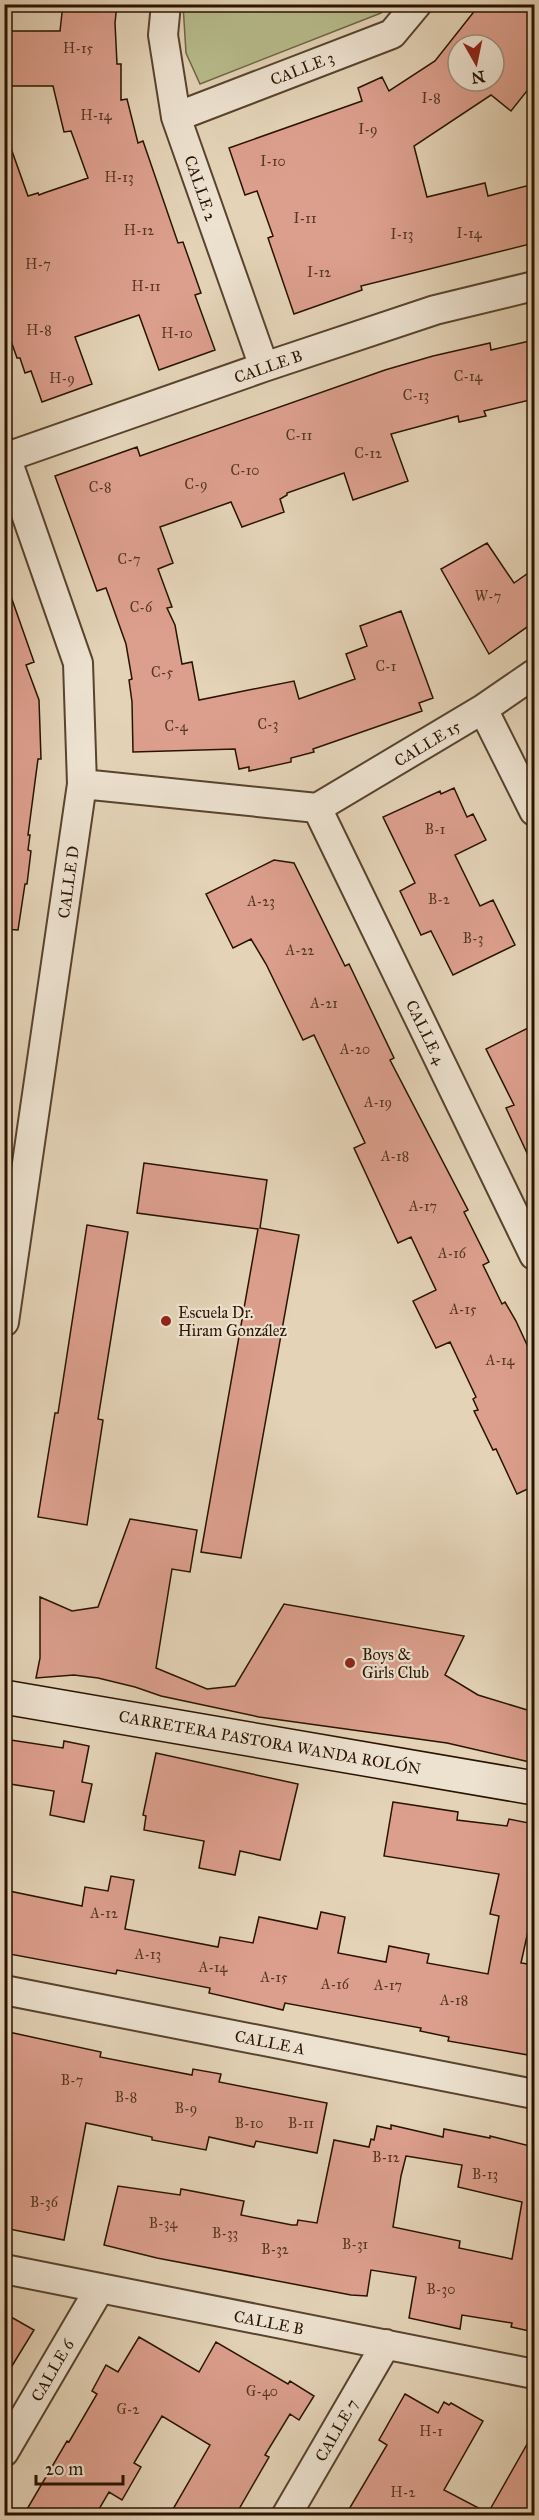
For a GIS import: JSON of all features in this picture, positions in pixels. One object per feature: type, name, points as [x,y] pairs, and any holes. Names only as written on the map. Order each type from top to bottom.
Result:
[{"type":"street","name":"CALLE 2","points":[[166,4],[163,35],[176,117],[264,366]]},
{"type":"street","name":"CALLE 3","points":[[176,117],[392,34],[417,4]]},
{"type":"street","name":"CALLE B","points":[[5,455],[435,310],[534,286]]},
{"type":"street","name":"CALLE D","points":[[4,1322],[82,784],[78,663],[5,455]]},
{"type":"street","name":"CALLE 15","points":[[317,808],[483,709],[534,674]]},
{"type":"street","points":[[483,709],[534,810]]},
{"type":"street","points":[[82,784],[317,808]]},
{"type":"street","name":"CALLE 4","points":[[317,808],[534,1255]]},
{"type":"street","name":"CARRETERA PASTORA WANDA ROLÓN","points":[[4,1697],[534,1788]]},
{"type":"street","name":"CALLE A","points":[[4,1990],[534,2094]]},
{"type":"street","name":"CALLE B","points":[[4,2269],[534,2373]]},
{"type":"street","name":"CALLE 6","points":[[4,2452],[100,2288]]},
{"type":"street","name":"CALLE 7","points":[[286,2516],[386,2344]]},
{"type":"green space","points":[[183,4],[388,5],[381,13],[200,84],[186,53]]},
{"type":"building","points":[[63,4],[117,4],[115,23],[117,64],[121,64],[121,100],[127,99],[138,143],[143,141],[178,243],[183,242],[201,293],[195,295],[215,350],[159,370],[139,315],[75,337],[92,384],[42,402],[31,371],[25,373],[20,358],[17,358],[4,321],[4,141],[8,140],[28,196],[38,193],[39,195],[88,178],[71,131],[64,132],[53,86],[4,86],[4,31],[60,31]]},
{"type":"building","points":[[480,4],[534,4],[534,82],[511,111],[491,95],[414,146],[427,197],[485,183],[488,196],[534,184],[534,243],[361,286],[362,290],[294,314],[268,238],[273,236],[257,191],[245,195],[229,148],[362,101],[358,88],[382,77],[389,91],[435,61],[446,47],[446,93],[506,93],[506,33],[457,33]]},
{"type":"building","points":[[534,340],[534,399],[484,411],[486,416],[459,422],[458,416],[391,434],[408,481],[353,500],[344,473],[287,493],[280,499],[284,512],[242,527],[231,502],[160,527],[173,563],[158,569],[172,607],[167,608],[175,625],[182,664],[192,662],[199,700],[294,681],[299,699],[355,679],[346,654],[367,646],[360,626],[401,611],[433,698],[419,703],[422,711],[313,749],[314,752],[291,758],[291,762],[249,771],[249,767],[239,769],[235,749],[133,752],[129,680],[132,679],[126,644],[106,588],[97,591],[55,476],[137,447],[140,456],[385,370],[433,356],[490,343],[491,350]]},
{"type":"building","points":[[487,543],[514,583],[534,569],[534,622],[489,654],[441,569]]},
{"type":"building","points":[[8,588],[34,662],[26,665],[39,700],[41,759],[38,759],[28,835],[30,835],[28,850],[31,851],[18,930],[4,929],[4,589]]},
{"type":"building","points":[[454,788],[467,817],[473,814],[486,840],[455,855],[480,906],[493,900],[515,945],[453,975],[431,931],[421,935],[400,891],[415,883],[383,817],[440,791],[441,794]]},
{"type":"building","points":[[274,860],[294,863],[345,966],[349,964],[394,1058],[390,1060],[468,1210],[464,1212],[489,1262],[483,1265],[502,1304],[505,1302],[516,1321],[534,1360],[534,1486],[517,1494],[496,1449],[493,1450],[474,1411],[478,1410],[473,1399],[476,1397],[450,1342],[436,1348],[413,1301],[436,1290],[411,1237],[398,1243],[354,1148],[365,1143],[314,1035],[303,1040],[266,964],[251,939],[233,948],[206,894]]},
{"type":"building","points":[[534,1025],[534,1168],[506,1108],[514,1105],[486,1049]]},
{"type":"building","points":[[144,1163],[267,1180],[260,1228],[299,1235],[241,1558],[201,1552],[258,1229],[137,1213]]},
{"type":"building","points":[[87,1225],[128,1232],[98,1419],[103,1420],[87,1525],[38,1517],[55,1413],[58,1413]]},
{"type":"building","name":"Boys & Girls Club","points":[[130,1519],[197,1530],[190,1572],[172,1569],[156,1668],[207,1689],[235,1686],[284,1604],[464,1636],[445,1675],[478,1695],[534,1712],[534,1763],[447,1743],[259,1717],[161,1696],[98,1678],[74,1675],[36,1678],[40,1658],[40,1597],[72,1611],[98,1607]]},
{"type":"building","points":[[4,1739],[63,1748],[64,1741],[89,1746],[82,1782],[92,1784],[84,1822],[50,1815],[54,1791],[4,1783]]},
{"type":"building","points":[[156,1753],[298,1784],[280,1860],[240,1851],[235,1875],[199,1868],[204,1841],[144,1830],[146,1816],[143,1815]]},
{"type":"building","points":[[393,1802],[458,1812],[457,1820],[507,1826],[509,1819],[534,1824],[534,1904],[521,1963],[534,1965],[534,2056],[448,2041],[449,2037],[420,2031],[421,2028],[285,2003],[283,2010],[209,1993],[210,1988],[117,1970],[116,1974],[4,1953],[4,1890],[82,1906],[85,1887],[108,1891],[111,1876],[134,1880],[125,1929],[218,1947],[220,1937],[253,1943],[259,1917],[317,1929],[321,1912],[345,1917],[338,1953],[386,1962],[389,1946],[429,1954],[427,1963],[488,1974],[499,1916],[490,1914],[499,1874],[384,1856]]},
{"type":"building","points":[[4,2031],[101,2052],[100,2057],[192,2075],[193,2069],[221,2074],[219,2082],[327,2103],[317,2153],[256,2141],[254,2147],[209,2137],[206,2150],[152,2140],[152,2137],[86,2123],[64,2240],[4,2228]]},
{"type":"building","points":[[391,2125],[443,2137],[444,2129],[490,2138],[490,2136],[534,2147],[534,2332],[511,2327],[512,2323],[462,2315],[460,2329],[409,2318],[416,2277],[371,2270],[367,2296],[351,2295],[157,2258],[104,2245],[118,2186],[180,2195],[181,2189],[244,2201],[241,2215],[292,2225],[297,2225],[298,2220],[317,2223],[334,2140],[369,2147],[371,2139],[374,2140],[377,2126],[391,2129]],"holes":[[[406,2156],[462,2165],[458,2187],[522,2202],[512,2259],[459,2248],[460,2241],[393,2227]]]},
{"type":"building","points":[[4,2313],[34,2330],[4,2379]]},
{"type":"building","points":[[139,2337],[199,2372],[216,2342],[288,2384],[290,2381],[314,2396],[299,2420],[290,2414],[265,2455],[269,2457],[235,2516],[169,2516],[210,2445],[162,2416],[134,2463],[141,2467],[122,2500],[109,2492],[95,2516],[23,2516],[97,2394],[92,2391],[106,2365],[118,2372]]},
{"type":"building","points":[[405,2394],[438,2413],[444,2402],[449,2405],[451,2403],[483,2421],[444,2490],[488,2513],[534,2432],[534,2516],[345,2516],[387,2445],[379,2440]]},
{"type":"place","name":"Escuela Dr. Hiram González","points":[[166,1321]]},
{"type":"place","name":"Boys & Girls Club","points":[[350,1663]]}]
